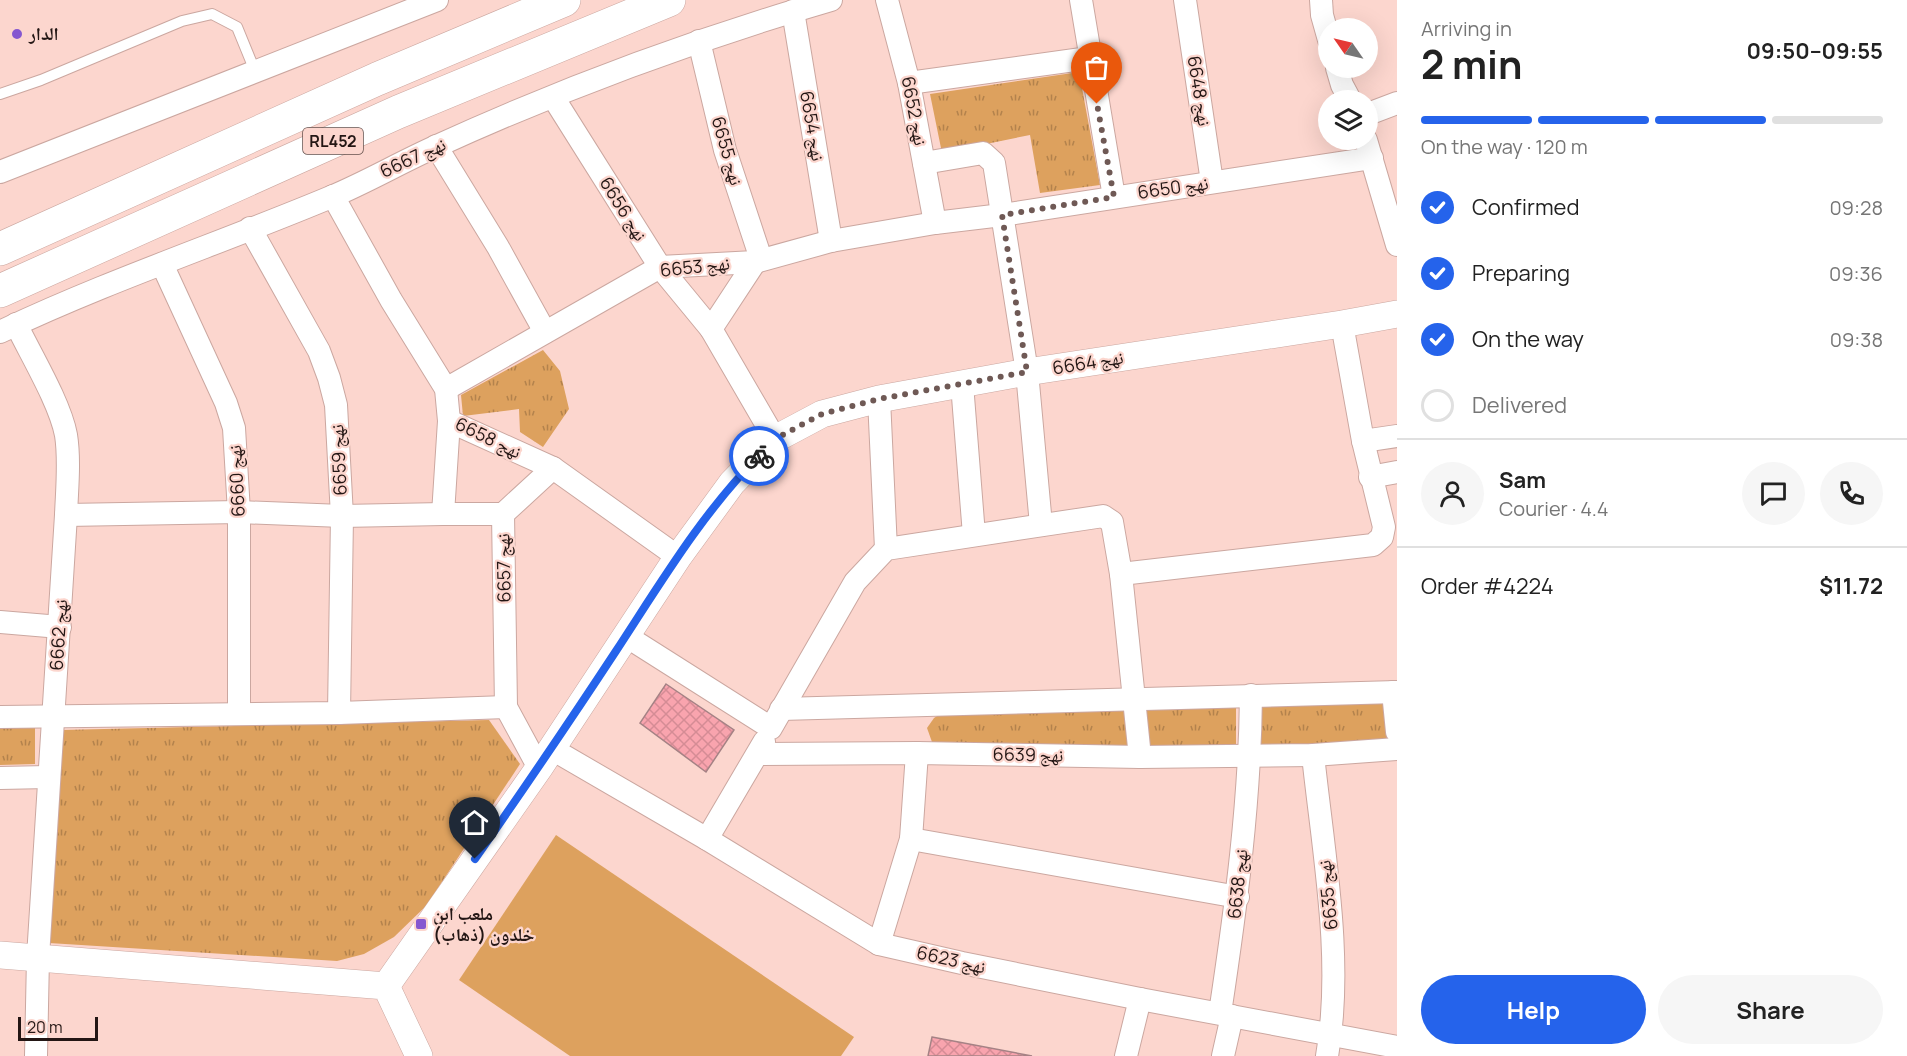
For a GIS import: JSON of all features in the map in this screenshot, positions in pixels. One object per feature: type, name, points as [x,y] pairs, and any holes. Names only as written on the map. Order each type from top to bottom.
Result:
[{"type":"highway","name":"RL452","points":[[0,249],[377,79],[564,0]]},
{"type":"highway","name":"RL452","points":[[0,291],[398,112],[669,0]]},
{"type":"street","points":[[0,172],[437,0]]},
{"type":"street","name":"نهج 6667","points":[[8,328],[333,196],[436,146],[553,98],[699,41],[831,0]]},
{"type":"street","name":"نهج 6652","points":[[887,0],[909,83],[935,223]]},
{"type":"street","points":[[1081,0],[1114,197]]},
{"type":"street","name":"نهج 6648","points":[[1185,0],[1212,182]]},
{"type":"street","points":[[1321,0],[1323,18]]},
{"type":"street","name":"نهج 6654","points":[[793,11],[831,241]]},
{"type":"street","name":"نهج 6655","points":[[699,41],[725,150],[758,260]]},
{"type":"street","points":[[909,83],[1089,58]]},
{"type":"street","name":"نهج 6656","points":[[553,98],[660,267],[711,329],[775,439]]},
{"type":"street","points":[[1378,110],[1397,103]]},
{"type":"street","points":[[436,146],[498,247],[545,332]]},
{"type":"street","name":"نهج 6650","points":[[935,223],[1002,215],[1304,168],[1362,150]]},
{"type":"street","points":[[1370,150],[1397,245]]},
{"type":"street","points":[[924,163],[983,153],[994,163],[1027,372],[1041,525]]},
{"type":"street","name":"نهج 6658","points":[[333,196],[391,300],[447,389],[449,421],[553,468],[678,557]]},
{"type":"street","name":"نهج 6653","points":[[447,389],[660,267],[758,260],[831,241],[935,223]]},
{"type":"street","name":"نهج 6659","points":[[250,228],[319,351],[336,405],[342,516],[339,713]]},
{"type":"street","points":[[711,329],[758,260]]},
{"type":"street","name":"نهج 6660","points":[[162,264],[226,403],[234,428],[239,512],[239,714]]},
{"type":"street","name":"نهج 6664","points":[[386,986],[546,758],[678,557],[732,483],[775,439],[822,414],[879,399],[1027,372],[1397,314]]},
{"type":"street","points":[[1121,574],[1373,545],[1382,537],[1384,527],[1370,477],[1342,324]]},
{"type":"street","name":"نهج 6662","points":[[8,328],[59,413],[66,435],[66,514],[38,957],[36,1056]]},
{"type":"street","points":[[962,384],[974,535]]},
{"type":"street","points":[[879,399],[886,549]]},
{"type":"street","points":[[443,514],[449,421]]},
{"type":"street","points":[[1363,441],[1397,436]]},
{"type":"street","points":[[503,514],[553,468]]},
{"type":"street","points":[[1370,477],[1397,472]]},
{"type":"street","name":"نهج 6657","points":[[66,514],[239,512],[342,516],[503,514],[506,707],[546,758]]},
{"type":"street","points":[[707,839],[855,582],[886,549],[1103,516],[1113,522],[1136,699],[1140,757]]},
{"type":"street","points":[[0,622],[60,627]]},
{"type":"street","points":[[626,636],[776,719],[1136,699],[1395,692],[1397,732]]},
{"type":"street","name":"نهج 6638","points":[[1223,1056],[1250,755],[1251,695]]},
{"type":"street","points":[[0,717],[339,713],[506,707]]},
{"type":"street","name":"نهج 6639","points":[[758,754],[917,753],[1140,757],[1313,754],[1397,749]]},
{"type":"street","points":[[879,944],[912,839],[917,753]]},
{"type":"street","name":"نهج 6635","points":[[1313,754],[1334,952],[1329,1045]]},
{"type":"street","name":"نهج 6623","points":[[546,758],[707,839],[879,944],[962,963],[1226,1015],[1329,1045],[1397,1047]]},
{"type":"street","points":[[0,778],[48,777]]},
{"type":"street","points":[[912,839],[1238,897]]},
{"type":"street","points":[[0,955],[386,986],[419,1056]]},
{"type":"street","points":[[1126,1056],[1140,999]]},
{"type":"lane","points":[[0,94],[41,80],[182,21],[212,14],[237,27],[255,71]]},
{"type":"green space","points":[[1079,72],[1100,185],[1040,193],[1030,135],[942,153],[930,94]]},
{"type":"green space","points":[[543,350],[560,371],[569,409],[543,447],[520,432],[519,409],[463,416],[461,395]]},
{"type":"green space","points":[[1383,701],[1388,744],[1252,747],[1252,703]]},
{"type":"green space","points":[[1236,703],[1236,747],[1145,749],[1141,704]]},
{"type":"green space","points":[[1126,705],[1132,749],[932,742],[927,728],[934,718],[948,709]]},
{"type":"green space","points":[[489,720],[520,764],[426,906],[394,937],[364,954],[337,961],[49,943],[61,730]]},
{"type":"green space","points":[[35,723],[35,764],[0,765],[0,724]]},
{"type":"green space","points":[[556,835],[854,1037],[841,1056],[570,1056],[459,980]]},
{"type":"building","points":[[666,684],[734,730],[706,772],[640,723]]},
{"type":"building","points":[[932,1037],[1032,1056],[928,1056]]},
{"type":"way so far","points":[[759,456],[775,439],[822,414],[879,399],[1027,372],[1002,215],[1114,197],[1097,104]]},
{"type":"place","name":"الدار","points":[[17,34]]},
{"type":"place","name":"ملعب ابن خلدون (ذهاب)","points":[[421,924]]},
{"type":"route","points":[[475,859],[552,749],[678,557],[732,483],[759,456]]}]
